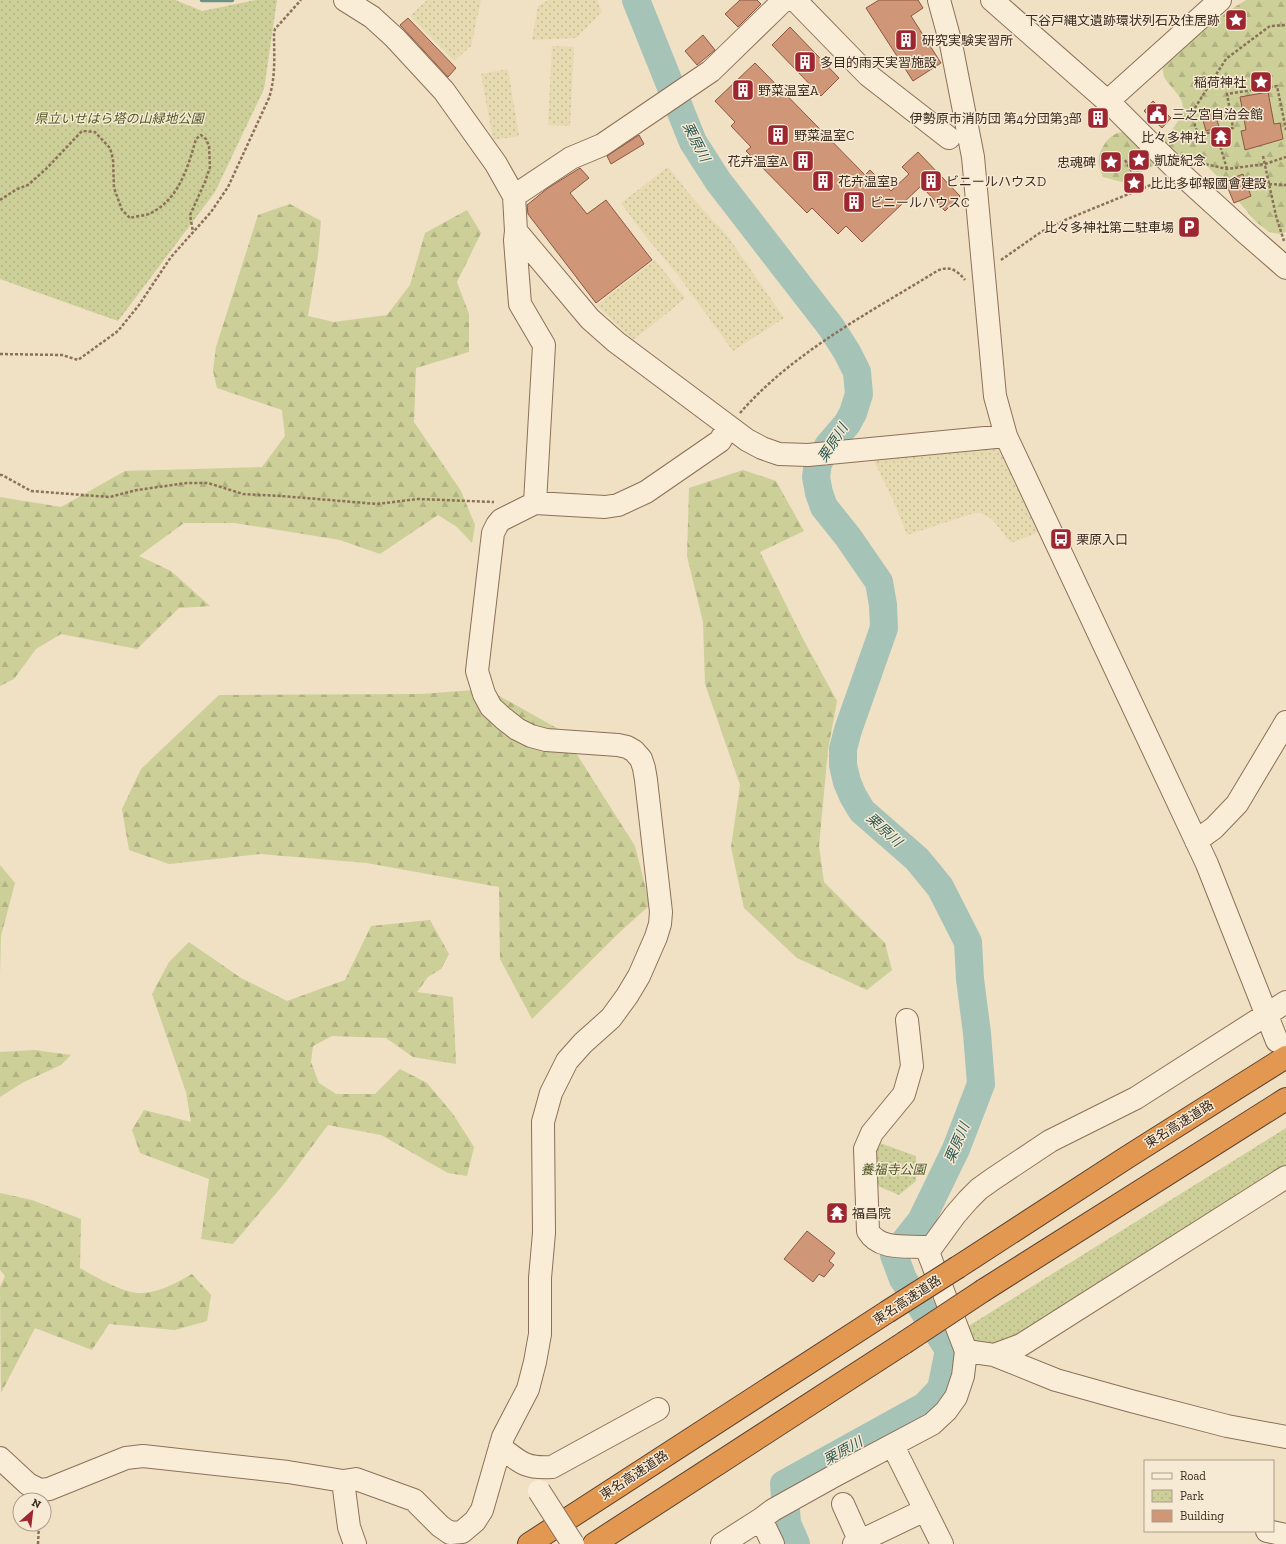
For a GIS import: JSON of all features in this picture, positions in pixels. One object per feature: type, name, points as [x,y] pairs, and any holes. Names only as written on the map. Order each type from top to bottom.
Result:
[{"type":"highway","name":"東名高速道路","points":[[529,1544],[1129,1156],[1281,1049]]},
{"type":"highway","points":[[594,1544],[984,1290],[1286,1099]]},
{"type":"street","points":[[345,0],[372,17],[444,90],[496,164],[514,196],[516,231],[515,240],[520,304],[544,345],[535,503]]},
{"type":"street","points":[[514,196],[571,158],[602,145],[700,79],[711,71],[784,0]]},
{"type":"street","points":[[795,0],[868,75],[949,138]]},
{"type":"street","points":[[939,0],[951,44],[973,157],[975,277],[990,352],[995,396],[1006,436],[1207,864],[1281,1049]]},
{"type":"street","points":[[992,0],[1184,167],[1284,259]]},
{"type":"street","points":[[1108,101],[1220,0]]},
{"type":"street","points":[[516,231],[590,319],[616,342],[728,427],[762,448],[779,454],[808,455],[1006,436]]},
{"type":"street","points":[[0,1458],[28,1484],[40,1490],[49,1489],[126,1458],[143,1456],[288,1472],[343,1481],[356,1479],[414,1500],[450,1533],[462,1532],[475,1521],[482,1510],[503,1437],[528,1389],[535,1362],[538,1341],[540,1278],[544,1233],[543,1122],[551,1093],[567,1061],[583,1043],[611,1018],[627,996],[651,949],[660,924],[661,912],[646,780],[641,759],[634,751],[618,745],[546,740],[530,736],[512,725],[491,706],[484,694],[477,671],[493,533],[501,520],[535,503],[605,507],[618,505],[646,492],[720,441],[728,427]]},
{"type":"street","points":[[1196,841],[1214,828],[1237,804],[1286,722]]},
{"type":"street","points":[[926,1250],[968,1200],[979,1189],[993,1179],[1050,1141],[1136,1098],[1286,1002]]},
{"type":"street","points":[[906,1020],[912,1066],[904,1094],[872,1133],[865,1149],[868,1231],[872,1239],[881,1244],[926,1250]]},
{"type":"street","points":[[994,1355],[1021,1345],[1286,1177]]},
{"type":"street","points":[[722,1544],[767,1514],[816,1486],[932,1424],[956,1397],[963,1376],[966,1351],[926,1250]]},
{"type":"street","points":[[966,1351],[994,1355],[1056,1380],[1124,1399],[1228,1426],[1286,1437]]},
{"type":"street","points":[[500,1447],[520,1462],[536,1468],[552,1468],[658,1409]]},
{"type":"street","points":[[893,1446],[942,1544]]},
{"type":"street","points":[[520,1462],[573,1544]]},
{"type":"street","points":[[343,1481],[349,1527],[355,1544]]},
{"type":"street","points":[[842,1504],[858,1543],[924,1510]]},
{"type":"street","points":[[767,1514],[773,1544]]},
{"type":"street","points":[[1272,1532],[1286,1535],[1284,1544]]},
{"type":"path","points":[[0,354],[62,355],[78,360],[118,331],[139,306],[171,257],[211,212],[232,178],[269,98],[274,83],[275,29],[301,0]]},
{"type":"path","points":[[1286,25],[1270,26],[1226,59],[1209,83],[1191,114],[1198,134],[1233,128],[1227,94],[1277,86],[1286,130]]},
{"type":"path","points":[[0,200],[17,188],[28,185],[34,180],[82,131],[95,132],[110,148],[114,159],[114,188],[122,210],[130,218],[149,214],[161,207],[176,192],[186,171],[196,139],[200,135],[206,139],[209,146],[210,167],[190,215],[193,233]]},
{"type":"path","points":[[1216,132],[1227,169]]},
{"type":"path","points":[[1263,156],[1284,259]]},
{"type":"path","points":[[728,427],[751,400],[801,357],[844,328],[944,268],[975,277],[1041,232],[1065,220],[1142,189],[1184,167],[1227,169],[1265,164],[1286,157]]},
{"type":"path","points":[[1125,160],[1142,189]]},
{"type":"path","points":[[1269,184],[1286,185]]},
{"type":"path","points":[[0,475],[31,491],[110,497],[137,490],[187,483],[208,483],[243,494],[377,504],[418,499],[496,502]]},
{"type":"path","points":[[38,1544],[39,1532]]},
{"type":"shaded area","points":[[427,0],[481,0],[471,46],[454,61],[410,16]]},
{"type":"shaded area","points":[[549,0],[597,0],[602,12],[576,38],[532,40],[538,6]]},
{"type":"shaded area","points":[[552,46],[574,47],[570,126],[548,125]]},
{"type":"shaded area","points":[[508,69],[519,136],[493,140],[481,74]]},
{"type":"shaded area","points":[[668,167],[691,196],[728,237],[784,318],[733,351],[678,275],[643,233],[621,203]]},
{"type":"shaded area","points":[[655,260],[685,298],[633,340],[597,305]]},
{"type":"shaded area","points":[[1001,446],[1040,532],[1011,543],[992,519],[981,513],[974,513],[907,535],[894,502],[871,455]]},
{"type":"green space","name":"県立いせはら塔の山緑地公園","points":[[0,0],[175,0],[202,11],[256,0],[277,0],[264,89],[215,192],[118,321],[0,279]]},
{"type":"green space","name":"比々多神社","points":[[1246,0],[1286,0],[1286,232],[1280,234],[1269,232],[1255,221],[1221,180],[1202,161],[1183,156],[1158,163],[1122,182],[1103,177],[1099,165],[1101,149],[1111,137],[1118,133],[1126,132],[1156,140],[1164,138],[1169,134],[1180,117],[1183,106],[1180,97],[1164,77],[1163,66],[1213,23]]},
{"type":"green space","points":[[290,204],[321,221],[318,255],[308,316],[334,322],[387,315],[410,285],[425,233],[467,210],[481,233],[457,282],[469,314],[469,352],[416,368],[414,422],[461,491],[475,525],[472,543],[457,527],[438,515],[380,554],[340,540],[235,523],[184,523],[139,556],[171,571],[210,606],[179,608],[137,649],[61,634],[36,649],[14,679],[0,686],[0,497],[61,507],[125,471],[262,467],[285,436],[282,410],[217,388],[213,371],[216,347],[258,215]]},
{"type":"green space","points":[[743,470],[776,481],[804,531],[760,552],[802,637],[837,701],[828,750],[819,846],[824,882],[885,943],[892,970],[867,990],[797,958],[744,908],[731,847],[740,785],[705,684],[703,622],[687,556],[689,488]]},
{"type":"green space","points":[[487,689],[562,731],[635,846],[650,905],[622,930],[532,1019],[500,959],[499,887],[367,863],[260,854],[169,864],[129,850],[122,809],[141,769],[219,695],[421,694]]},
{"type":"green space","points":[[0,865],[15,883],[1,936],[0,975]]},
{"type":"green space","points":[[430,920],[449,954],[441,969],[428,977],[417,992],[453,997],[456,1064],[413,1057],[386,1038],[332,1036],[313,1046],[311,1062],[319,1083],[336,1094],[375,1094],[400,1069],[427,1083],[453,1114],[474,1147],[467,1176],[448,1173],[381,1135],[328,1125],[284,1184],[233,1244],[201,1239],[209,1179],[140,1153],[132,1130],[144,1110],[191,1122],[186,1092],[152,994],[169,962],[189,942],[241,978],[287,1001],[345,980],[371,926]]},
{"type":"green space","points":[[35,1050],[71,1055],[61,1065],[22,1083],[0,1097],[0,1052]]},
{"type":"green space","points":[[1286,1128],[1286,1166],[991,1351],[975,1347],[964,1329]]},
{"type":"green space","name":"養福寺公園","points":[[877,1142],[916,1156],[916,1181],[899,1195],[871,1183]]},
{"type":"green space","points":[[0,1193],[32,1200],[81,1219],[80,1268],[119,1288],[136,1293],[156,1291],[192,1274],[211,1295],[207,1321],[175,1330],[109,1324],[92,1350],[35,1328],[1,1393],[0,1287],[5,1276],[0,1270]]},
{"type":"building","points":[[740,0],[757,0],[761,4],[738,27],[725,14]]},
{"type":"building","name":"研究実験実習所","points":[[879,0],[918,0],[923,8],[911,16],[941,63],[913,81],[866,8]]},
{"type":"building","points":[[408,18],[456,68],[448,77],[400,25]]},
{"type":"building","name":"多目的雨天実習施設","points":[[790,27],[839,78],[821,96],[772,45]]},
{"type":"building","points":[[703,35],[715,50],[697,65],[685,51]]},
{"type":"building","points":[[755,63],[865,175],[870,170],[891,191],[909,174],[902,167],[918,152],[960,196],[945,211],[921,186],[862,242],[846,226],[838,234],[812,208],[807,213],[746,151],[751,147],[731,126],[735,122],[715,101]]},
{"type":"building","points":[[1268,92],[1274,124],[1280,123],[1283,139],[1245,150],[1241,131],[1246,130],[1240,97]]},
{"type":"building","name":"三之宮自治会館","points":[[1153,101],[1171,118],[1162,128],[1144,111]]},
{"type":"building","points":[[1214,109],[1219,127],[1206,131],[1201,113]]},
{"type":"building","name":"伊勢原市消防団 第4分団第3部","points":[[1098,110],[1108,118],[1097,128],[1089,119]]},
{"type":"building","points":[[639,135],[644,144],[611,164],[607,156]]},
{"type":"building","points":[[580,168],[589,178],[570,193],[587,214],[606,200],[652,260],[596,303],[528,214],[527,205],[548,188]]},
{"type":"building","points":[[1243,174],[1251,196],[1234,203],[1225,181]]},
{"type":"building","points":[[807,1231],[835,1253],[829,1261],[834,1265],[824,1277],[819,1274],[813,1282],[784,1259]]},
{"type":"waterway","points":[[202,0],[232,0]]},
{"type":"waterway","name":"栗原川","points":[[636,0],[693,142],[718,181],[831,327],[847,352],[857,372],[859,394],[853,413],[847,424],[828,446],[818,463],[816,477],[819,493],[824,507],[848,537],[879,582],[883,605],[884,628],[848,730],[843,749],[843,765],[847,782],[862,811],[917,859],[940,887],[968,942],[970,979],[977,1033],[981,1084],[956,1149],[921,1221],[894,1255],[903,1279],[949,1350],[941,1389],[925,1406],[784,1484],[787,1523],[796,1544]]},
{"type":"place","name":"下谷戸縄文遺跡環状列石及住居跡","points":[[1236,20]]},
{"type":"place","name":"研究実験実習所","points":[[906,40]]},
{"type":"place","name":"多目的雨天実習施設","points":[[805,62]]},
{"type":"place","name":"稲荷神社","points":[[1261,82]]},
{"type":"place","name":"野菜温室A","points":[[743,90]]},
{"type":"place","name":"三之宮自治会館","points":[[1157,114]]},
{"type":"place","name":"伊勢原市消防団 第4分団第3部","points":[[1098,118]]},
{"type":"place","name":"野菜温室C","points":[[778,135]]},
{"type":"place","name":"比々多神社","points":[[1221,137]]},
{"type":"place","name":"凱旋紀念","points":[[1139,160]]},
{"type":"place","name":"花卉温室A","points":[[803,161]]},
{"type":"place","name":"忠魂碑","points":[[1111,162]]},
{"type":"place","name":"花卉温室B","points":[[823,181]]},
{"type":"place","name":"ビニールハウスD","points":[[931,181]]},
{"type":"place","name":"比比多邨報國會建設","points":[[1134,183]]},
{"type":"place","name":"ビニールハウスC","points":[[854,202]]},
{"type":"place","name":"比々多神社第二駐車場","points":[[1189,227]]},
{"type":"place","name":"栗原入口","points":[[1061,539]]},
{"type":"place","name":"福昌院","points":[[837,1213]]}]
